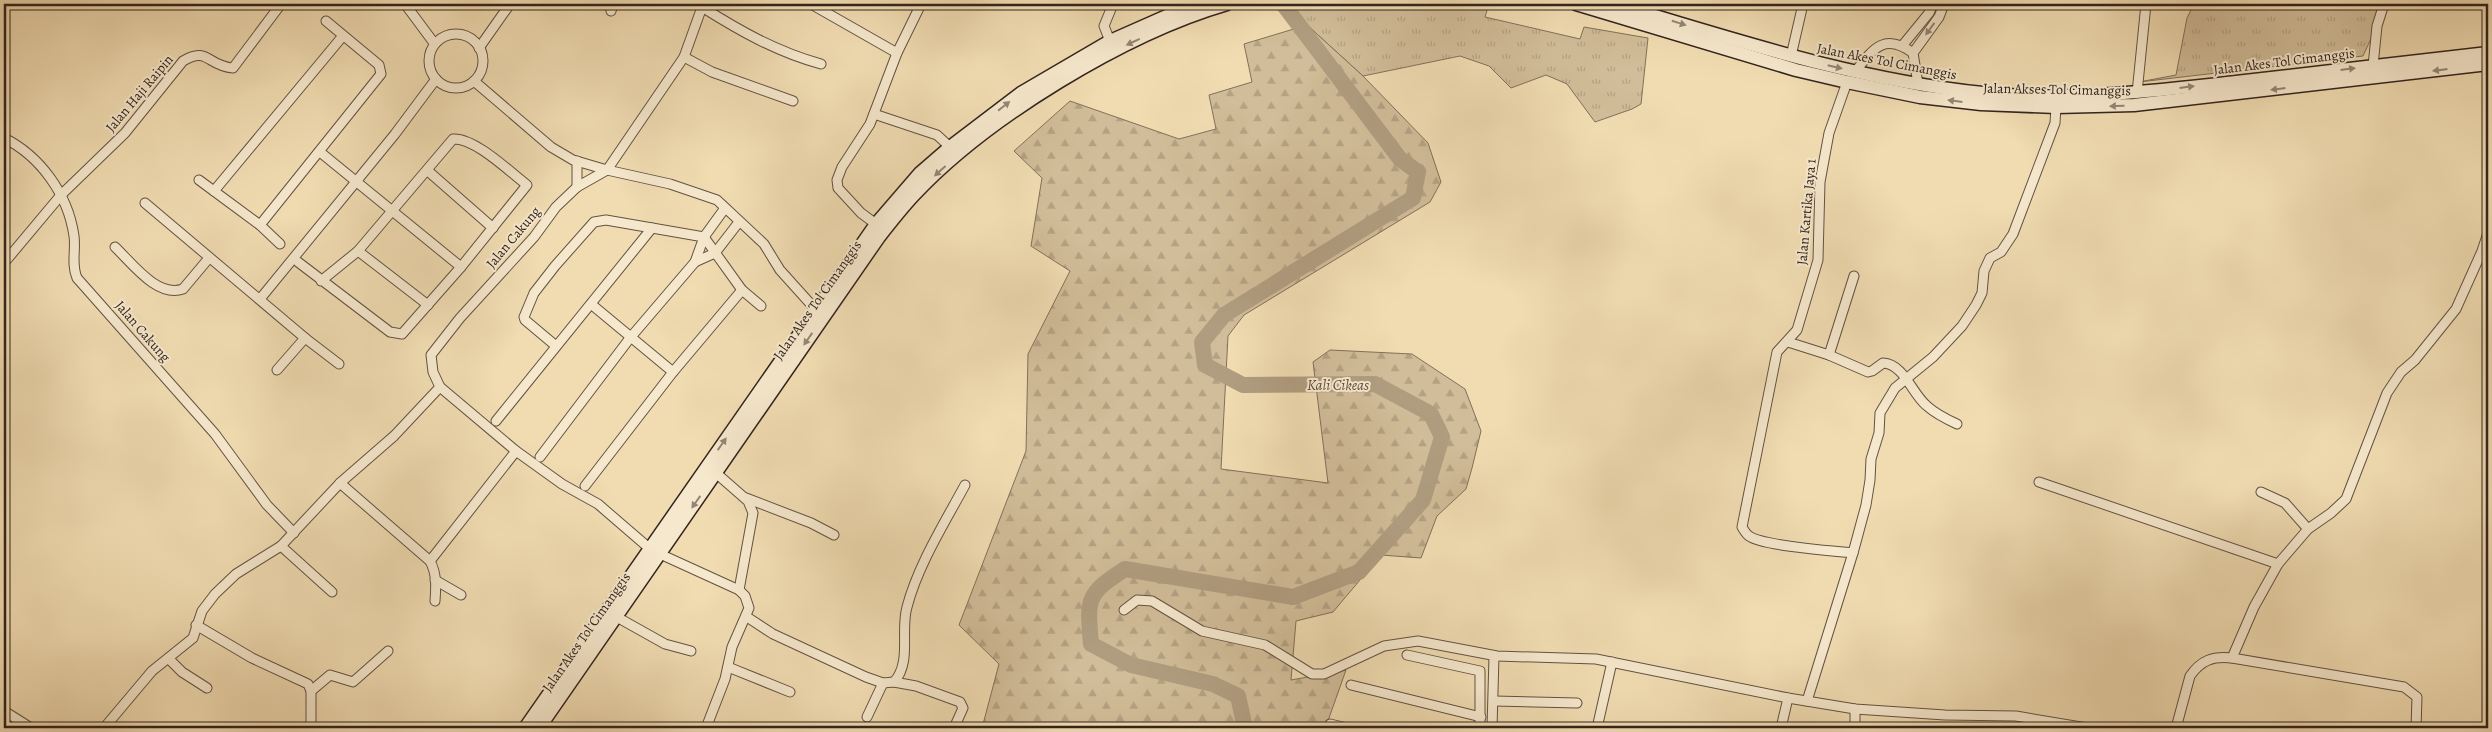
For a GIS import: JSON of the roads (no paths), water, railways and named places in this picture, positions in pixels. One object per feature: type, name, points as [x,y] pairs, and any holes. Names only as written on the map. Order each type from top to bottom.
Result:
[{"type":"main road","name":"Jalan Akes Tol Cimanggis","points":[[525,728],[654,551],[876,224],[920,174],[959,145],[1021,93],[1110,41],[1194,4]]},
{"type":"main road","name":"Jalan Akes Tol Cimanggis","points":[[539,728],[616,616],[654,551],[716,473],[879,237],[959,145],[1114,51],[1162,28],[1226,4]]},
{"type":"main road","name":"Jalan Akses Tol Cimanggis","points":[[1576,4],[1937,99],[1982,104],[2056,102],[2134,105],[2488,64]]},
{"type":"main road","points":[[1615,4],[1796,62]]},
{"type":"main road","name":"Jalan Akes Tol Cimanggis","points":[[1851,77],[2056,102],[2488,53]]},
{"type":"street","name":"Jalan Haji Raipin","points":[[61,195],[125,133],[183,61],[195,54],[202,55],[221,67],[233,68],[282,4]]},
{"type":"street","points":[[405,4],[434,43]]},
{"type":"street","points":[[479,48],[510,4]]},
{"type":"street","points":[[811,4],[897,53]]},
{"type":"street","points":[[876,224],[861,213],[838,188],[837,180],[842,167],[870,124],[897,53],[921,4]]},
{"type":"street","points":[[1110,41],[1104,26],[1114,4]]},
{"type":"street","points":[[1796,62],[1803,4]]},
{"type":"street","points":[[1902,46],[1929,13],[1933,4]]},
{"type":"street","points":[[1918,84],[1913,53],[1938,17],[1944,4]]},
{"type":"street","points":[[2137,93],[2146,4]]},
{"type":"street","points":[[2374,66],[2377,26],[2384,4]]},
{"type":"street","points":[[607,170],[684,57],[700,5],[742,32],[780,52],[821,64]]},
{"type":"street","points":[[260,226],[381,74],[379,65],[342,37],[326,22]]},
{"type":"street","points":[[460,35],[471,39],[479,48],[483,59],[481,71],[474,81],[465,87],[455,88],[444,86],[436,79],[430,70],[429,60],[434,43],[448,36],[460,35]]},
{"type":"street","points":[[214,191],[342,37]]},
{"type":"street","points":[[1851,77],[1878,45],[1886,43],[1902,46],[1913,53]]},
{"type":"street","points":[[684,57],[712,72],[793,101]]},
{"type":"street","name":"Jalan Kartika Jaya 1","points":[[1851,77],[1829,133],[1820,182],[1818,260],[1797,330],[1777,352],[1742,527],[1749,536],[1755,539],[1795,547],[1853,553]]},
{"type":"street","points":[[260,300],[357,181],[436,79]]},
{"type":"street","points":[[474,81],[551,148],[577,161],[607,170],[670,184],[717,200],[764,244],[780,270],[816,310]]},
{"type":"street","points":[[1807,701],[1853,553],[1866,504],[1871,459],[1879,433],[1880,413],[1895,388],[1906,377],[1933,357],[1962,326],[1976,305],[1982,293],[1984,272],[1990,258],[2001,252],[2013,234],[2055,123],[2056,102]]},
{"type":"street","points":[[874,114],[937,135],[959,145]]},
{"type":"street","name":"Jalan Cakung","points":[[4,138],[21,146],[46,172],[61,195],[74,236],[73,270],[77,278],[215,434],[267,505],[294,533]]},
{"type":"street","points":[[298,262],[321,281],[390,332],[398,334],[405,332],[462,267],[527,185],[480,149],[461,138],[453,139],[428,171],[358,251],[321,281]]},
{"type":"street","points":[[320,152],[462,267]]},
{"type":"street","points":[[577,161],[577,187]]},
{"type":"street","name":"Jalan Cakung","points":[[440,387],[433,372],[431,355],[460,318],[534,237],[556,207],[577,187],[607,170]]},
{"type":"street","points":[[428,171],[494,228]]},
{"type":"street","points":[[199,180],[260,226],[280,244]]},
{"type":"street","points":[[4,263],[61,195]]},
{"type":"street","points":[[145,203],[305,338],[340,364]]},
{"type":"street","points":[[540,456],[630,338],[695,262],[704,236],[725,208]]},
{"type":"street","points":[[556,346],[525,320],[524,317],[534,293],[594,222],[606,220],[704,236],[742,290],[761,306]]},
{"type":"street","points":[[695,262],[715,253],[739,222]]},
{"type":"street","points":[[496,421],[652,228]]},
{"type":"street","points":[[2232,658],[2254,607],[2278,564],[2308,529],[2331,514],[2346,499],[2387,392],[2400,372],[2416,360],[2456,309],[2488,233]]},
{"type":"street","points":[[115,247],[158,286],[173,291],[183,289],[209,258]]},
{"type":"street","points":[[358,251],[428,304]]},
{"type":"street","points":[[1829,355],[1854,276]]},
{"type":"street","points":[[585,486],[673,372],[742,290]]},
{"type":"street","points":[[591,304],[673,372]]},
{"type":"street","points":[[277,370],[305,338]]},
{"type":"street","points":[[1788,342],[1829,355],[1868,372],[1886,362],[1906,377],[1913,391],[1925,405],[1957,424]]},
{"type":"street","points":[[104,728],[152,672],[193,638],[202,611],[215,594],[236,574],[281,546],[340,483],[394,436],[440,387],[516,451],[562,484],[598,504],[654,551],[739,590],[745,596],[749,604],[747,618],[734,641],[728,667],[706,728]]},
{"type":"street","points":[[430,561],[516,451]]},
{"type":"street","points":[[716,473],[751,504],[753,516],[739,590]]},
{"type":"street","points":[[2040,482],[2278,564]]},
{"type":"street","points":[[340,483],[430,561],[436,580],[434,601]]},
{"type":"street","points":[[894,682],[903,664],[906,610],[910,596],[932,548],[965,485]]},
{"type":"street","points":[[2261,492],[2284,503],[2308,529]]},
{"type":"street","points":[[744,497],[811,523],[834,535]]},
{"type":"street","points":[[281,546],[332,592]]},
{"type":"street","points":[[436,580],[461,595]]},
{"type":"street","points":[[1124,610],[1137,600],[1152,601],[1202,631],[1265,645],[1312,674],[1324,674],[1384,646],[1404,641],[1418,641],[1494,656],[1596,659],[1788,698],[1855,709],[1945,715],[2016,716],[2087,728]]},
{"type":"street","points":[[616,616],[665,644],[690,651]]},
{"type":"street","points":[[747,618],[780,637],[850,670],[883,683],[894,682],[916,686],[960,702],[963,708],[954,728]]},
{"type":"street","points":[[196,625],[252,658],[308,684],[311,691],[311,728]]},
{"type":"street","points":[[311,691],[330,676],[353,682],[388,650]]},
{"type":"street","points":[[1407,655],[1480,671],[1480,728]]},
{"type":"street","points":[[1492,728],[1494,656]]},
{"type":"street","points":[[2176,728],[2190,676],[2194,670],[2214,657],[2232,658],[2404,687],[2416,697],[2416,728]]},
{"type":"street","points":[[169,659],[182,672],[207,688]]},
{"type":"street","points":[[1596,728],[1612,662]]},
{"type":"street","points":[[728,667],[790,692]]},
{"type":"street","points":[[867,717],[883,683]]},
{"type":"street","points":[[1351,685],[1481,717]]},
{"type":"street","points":[[1780,728],[1788,698]]},
{"type":"street","points":[[1494,701],[1576,703]]},
{"type":"street","points":[[1855,709],[1855,728]]},
{"type":"street","points":[[4,711],[30,728]]},
{"type":"street","points":[[1330,724],[1347,728]]},
{"type":"waterway","name":"Kali Cikeas","points":[[1245,728],[1238,696],[1213,684],[1131,665],[1091,644],[1089,617],[1092,599],[1096,592],[1125,569],[1293,597],[1359,572],[1423,500],[1442,437],[1431,414],[1375,384],[1243,385],[1205,365],[1202,342],[1224,315],[1413,198],[1418,172],[1400,159],[1283,4]]}]
